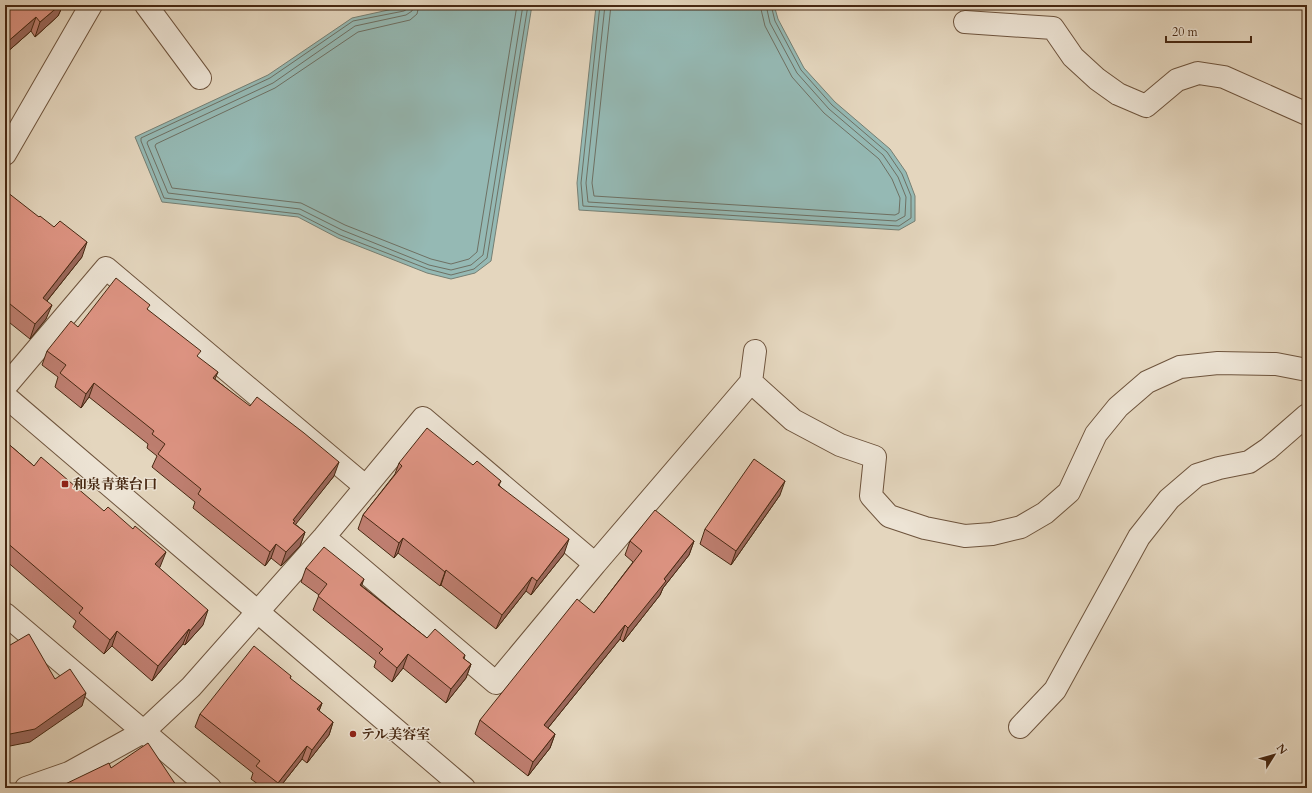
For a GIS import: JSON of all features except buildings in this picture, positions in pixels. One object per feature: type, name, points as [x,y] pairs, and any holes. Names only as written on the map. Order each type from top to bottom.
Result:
[{"type":"street","points":[[5,154],[91,5]]},
{"type":"street","points":[[146,5],[200,78]]},
{"type":"street","points":[[965,22],[1053,28],[1073,57],[1097,79],[1118,94],[1146,106],[1177,80],[1198,73],[1224,77],[1307,114]]},
{"type":"street","points":[[5,387],[106,268],[366,487]]},
{"type":"street","points":[[324,537],[496,683],[595,564],[751,382],[755,351]]},
{"type":"street","points":[[751,382],[793,420],[840,445],[875,458],[871,496],[889,516],[925,528],[965,536],[992,534],[1021,527],[1045,513],[1069,492],[1096,434],[1118,407],[1147,382],[1180,367],[1218,363],[1276,364],[1307,370]]},
{"type":"street","points":[[5,396],[464,788]]},
{"type":"street","points":[[1020,727],[1054,690],[1139,537],[1169,499],[1197,475],[1219,468],[1249,462],[1268,449],[1307,415]]},
{"type":"street","points":[[26,788],[69,773],[143,732],[191,687],[324,537],[423,418],[595,564]]},
{"type":"street","points":[[8,622],[210,788]]},
{"type":"water","points":[[411,5],[532,5],[491,261],[475,273],[451,279],[427,273],[338,238],[298,217],[162,202],[135,137],[268,75],[352,18]]},
{"type":"water","points":[[774,5],[778,19],[804,68],[835,102],[890,149],[906,172],[915,196],[915,221],[899,230],[579,210],[577,183],[596,6]]},
{"type":"place","name":"和泉青葉台口","points":[[65,484]]},
{"type":"place","name":"テル美容室","points":[[353,734]]}]
